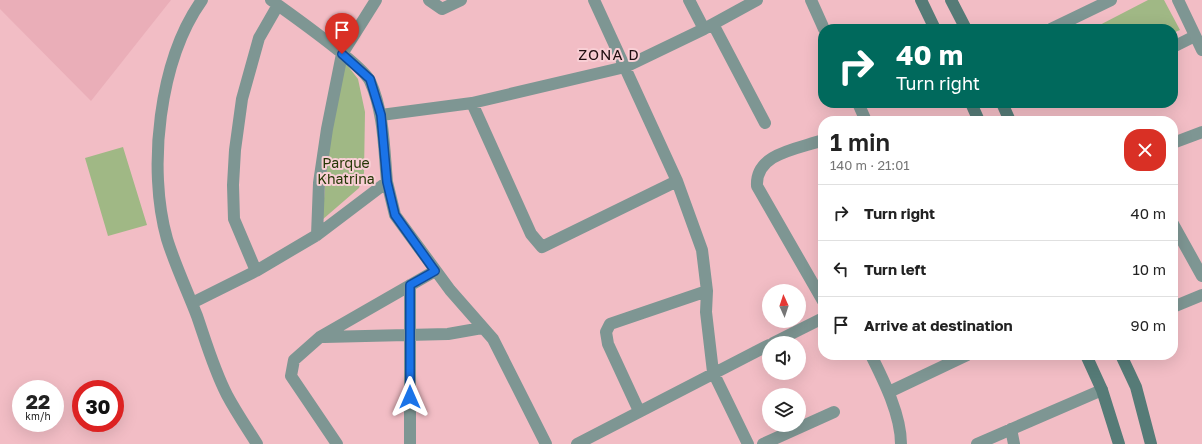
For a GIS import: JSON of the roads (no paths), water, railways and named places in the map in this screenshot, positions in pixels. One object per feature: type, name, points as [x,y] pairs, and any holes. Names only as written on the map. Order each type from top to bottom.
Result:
[{"type":"street","points":[[202,0],[191,16],[177,51],[167,85],[160,125],[157,158],[161,200],[167,239],[226,394],[257,444]]},
{"type":"street","points":[[317,235],[319,183],[327,129],[342,54],[376,0]]},
{"type":"street","points":[[429,0],[442,9],[461,0]]},
{"type":"street","points":[[594,0],[677,181],[702,250],[707,291],[706,312],[713,372],[748,444]]},
{"type":"street","points":[[689,0],[708,26],[765,123]]},
{"type":"street","points":[[381,115],[472,103],[625,67],[757,0]]},
{"type":"street","points":[[811,0],[822,24]]},
{"type":"street","points":[[921,0],[933,24]]},
{"type":"street","points":[[951,0],[963,24]]},
{"type":"street","points":[[1075,24],[1111,0]]},
{"type":"street","points":[[1178,0],[1200,43],[1178,46]]},
{"type":"street","points":[[256,271],[234,219],[232,185],[242,99],[259,38],[274,2],[342,54],[370,79],[381,115],[387,182],[395,215],[435,271],[492,338],[546,444]]},
{"type":"street","points":[[472,103],[531,234],[542,247],[677,181]]},
{"type":"street","points":[[1178,141],[1202,132]]},
{"type":"street","points":[[818,142],[774,156],[761,166],[756,176],[757,186],[818,292]]},
{"type":"street","points":[[192,303],[256,271],[317,235],[387,182]]},
{"type":"street","points":[[1178,233],[1202,276]]},
{"type":"street","points":[[337,444],[291,376],[294,360],[320,337],[435,271]]},
{"type":"street","points":[[410,285],[410,444]]},
{"type":"street","points":[[639,411],[608,344],[606,332],[610,324],[707,291]]},
{"type":"street","points":[[1178,306],[1202,295]]},
{"type":"street","points":[[787,336],[818,320]]},
{"type":"street","points":[[320,337],[448,334],[482,328]]},
{"type":"street","points":[[577,444],[713,372],[762,348]]},
{"type":"street","points":[[873,360],[889,392],[901,436],[901,444]]},
{"type":"street","points":[[889,392],[956,360]]},
{"type":"street","points":[[1088,360],[1102,390],[1119,444]]},
{"type":"street","points":[[1123,360],[1136,388],[1150,444]]},
{"type":"street","points":[[977,444],[1102,390]]},
{"type":"street","points":[[763,444],[834,412]]},
{"type":"street","points":[[1011,430],[1014,444]]},
{"type":"district","name":"ZONA D","points":[[609,55]]},
{"type":"park label","name":"Parque Khatrina","points":[[346,172]]}]
